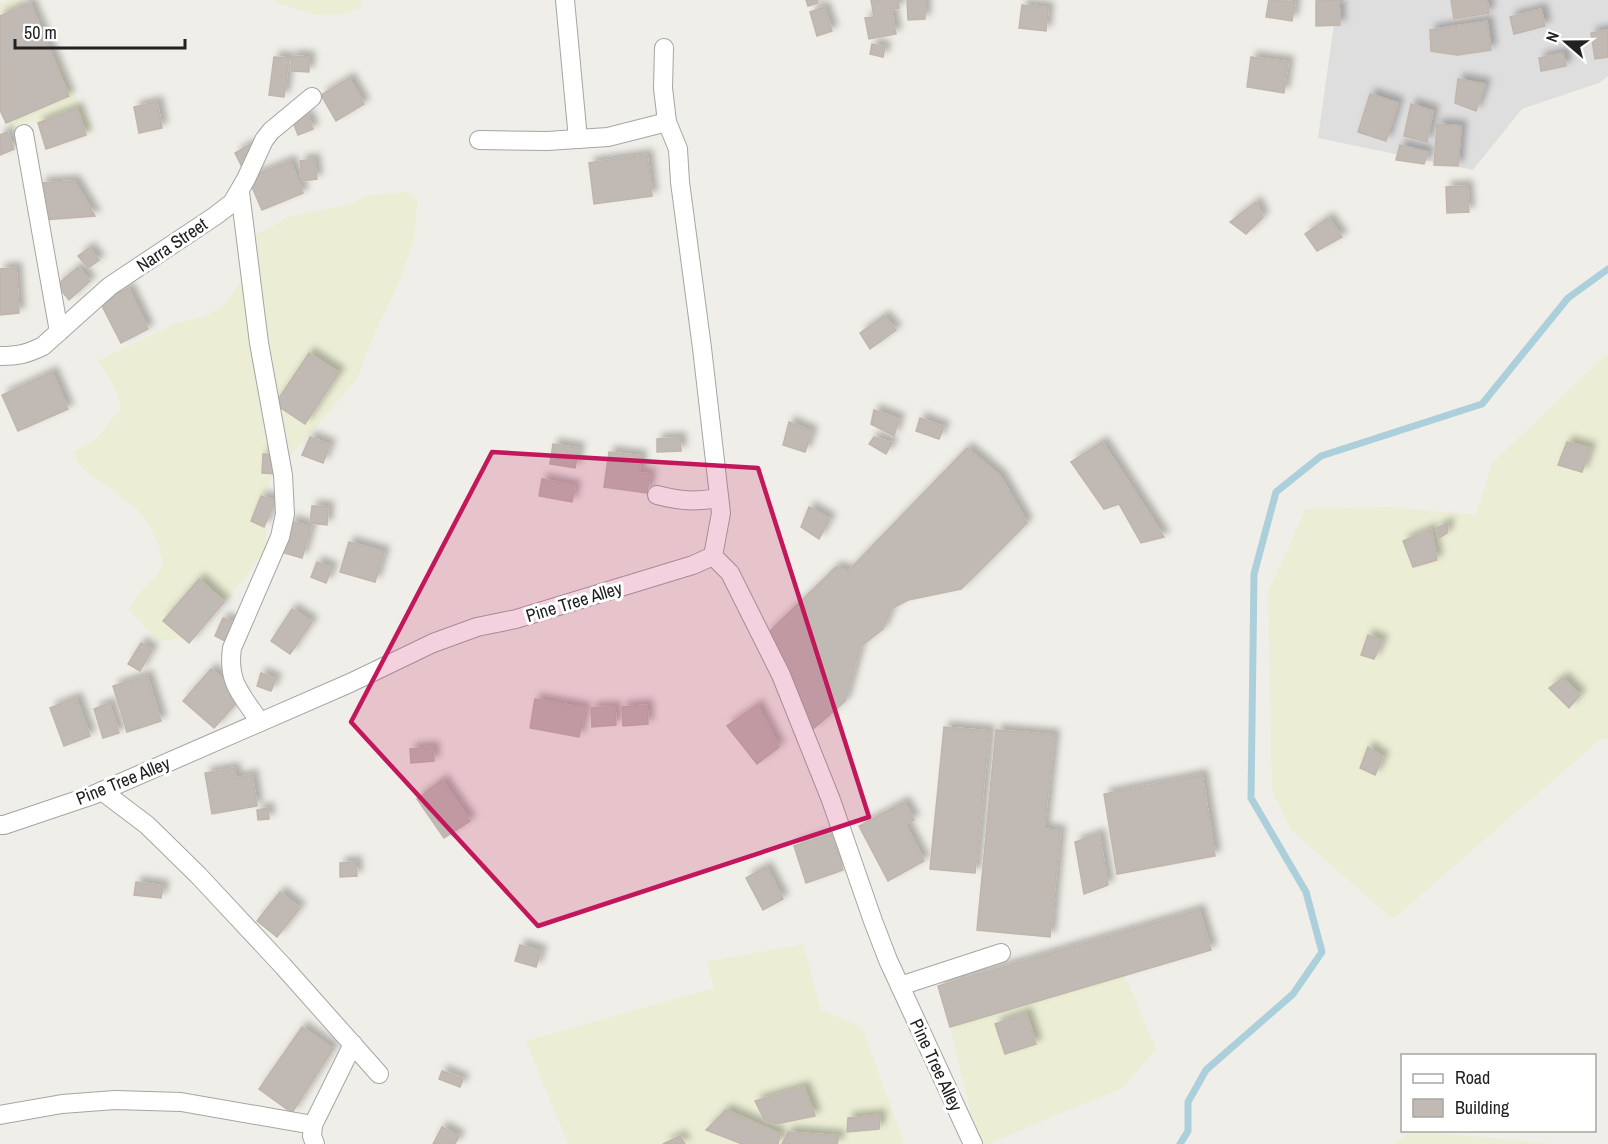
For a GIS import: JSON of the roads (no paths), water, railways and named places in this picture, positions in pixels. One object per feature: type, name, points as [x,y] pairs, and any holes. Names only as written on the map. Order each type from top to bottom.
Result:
[{"type":"street","points":[[565,0],[578,139]]},
{"type":"street","points":[[664,48],[663,88],[667,122],[678,149],[680,182],[721,513],[713,556]]},
{"type":"street","name":"Narra Street","points":[[0,356],[17,356],[43,346],[110,286],[232,203],[240,192],[264,140],[312,97]]},
{"type":"street","points":[[479,140],[547,141],[608,137],[667,122]]},
{"type":"street","points":[[24,134],[59,332]]},
{"type":"street","points":[[240,192],[259,343],[283,475],[285,514],[280,537],[232,648],[230,662],[234,682],[260,722]]},
{"type":"street","points":[[657,495],[698,501],[719,498]]},
{"type":"street","name":"Pine Tree Alley","points":[[0,825],[102,791],[350,683],[433,643],[477,627],[516,619],[682,569],[713,556],[730,573],[781,675],[831,800],[873,921],[900,986],[973,1144]]},
{"type":"street","points":[[102,791],[147,825],[179,855],[283,966],[379,1074]]},
{"type":"street","points":[[900,986],[1001,953]]},
{"type":"street","points":[[315,1144],[312,1136],[313,1125],[353,1044]]},
{"type":"street","points":[[0,1115],[62,1104],[105,1101],[181,1102],[313,1125]]},
{"type":"waterway","points":[[1180,1144],[1188,1131],[1188,1102],[1206,1070],[1293,994],[1322,952],[1306,892],[1251,798],[1254,574],[1276,492],[1321,456],[1482,404],[1568,298],[1608,269]]}]
